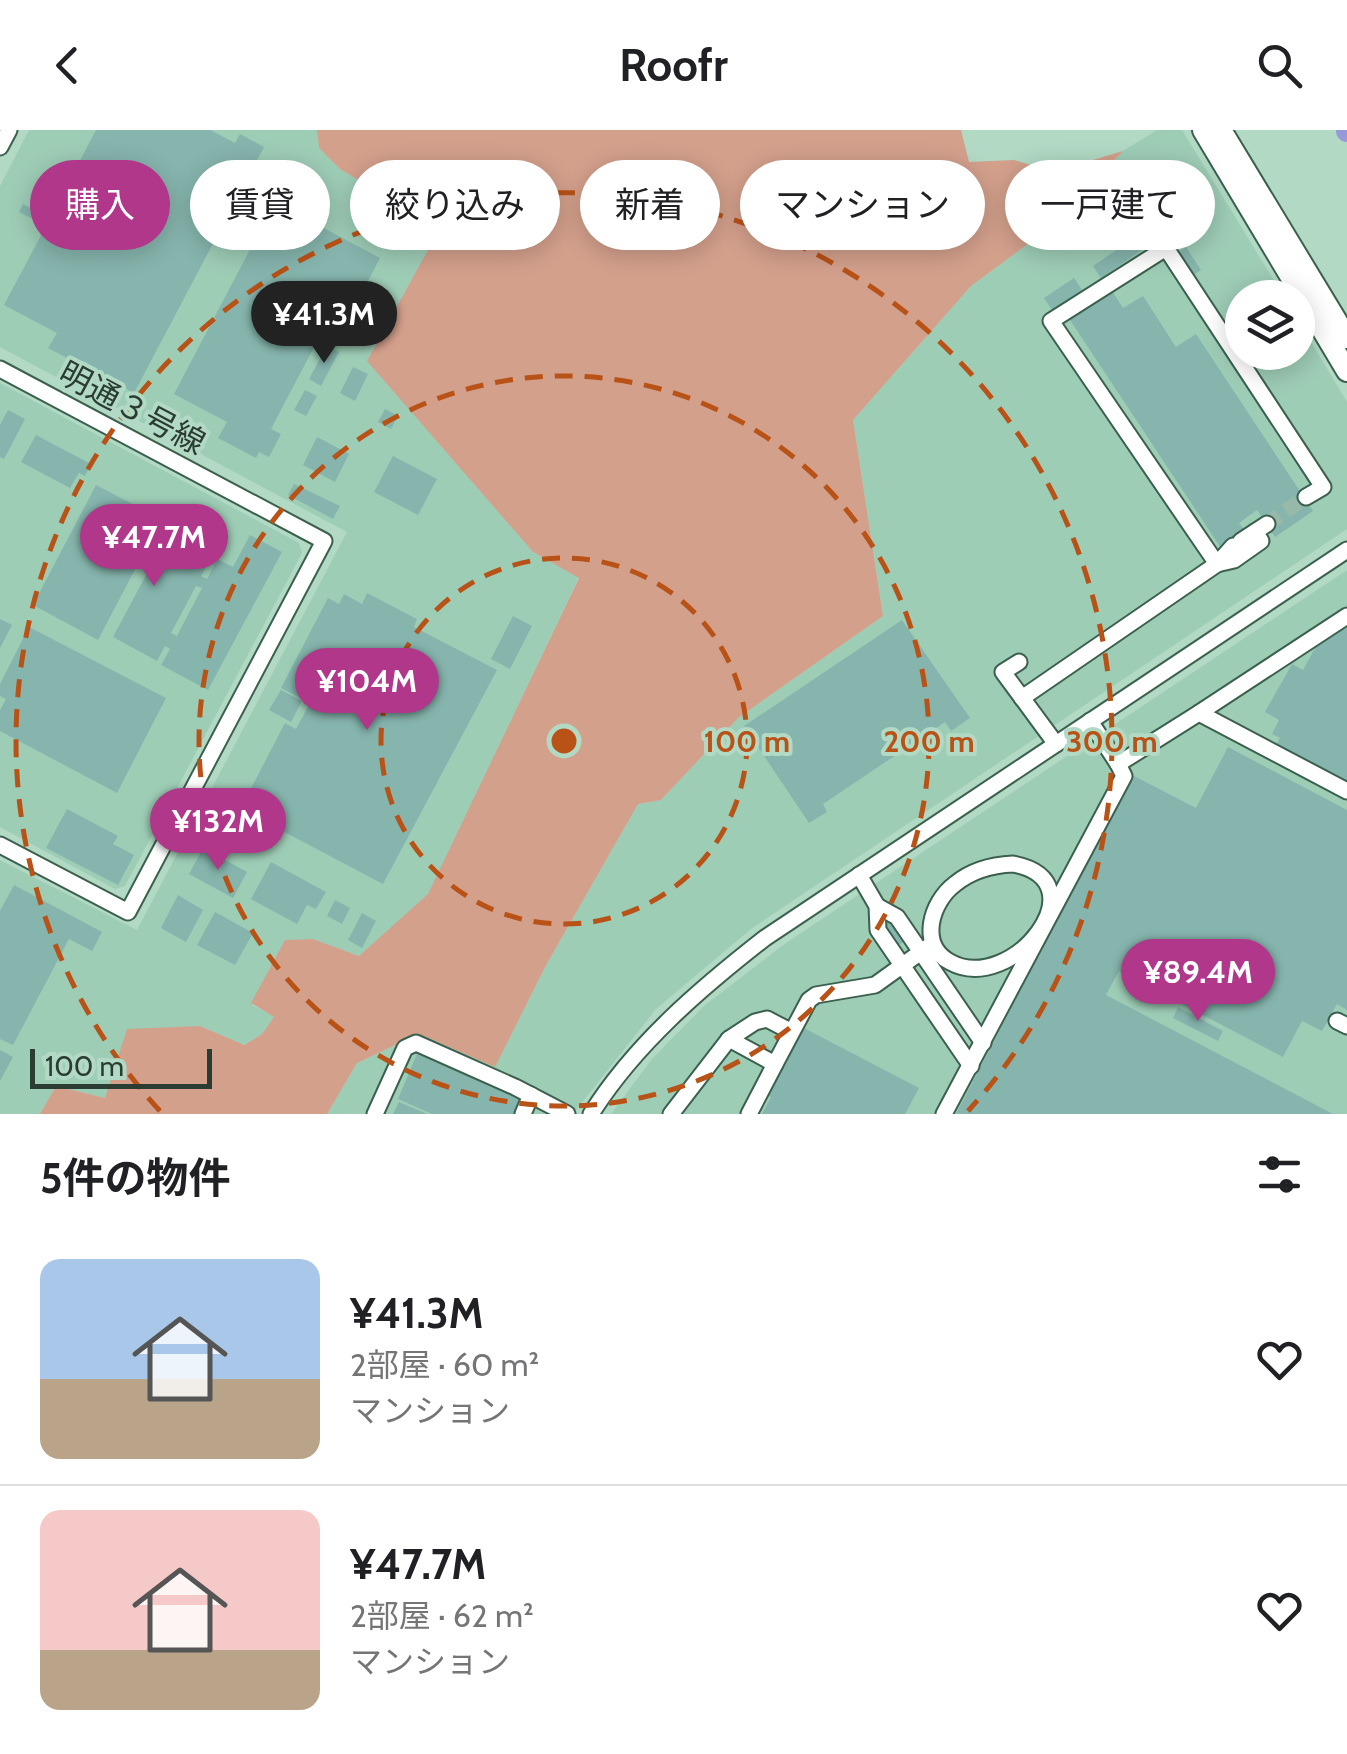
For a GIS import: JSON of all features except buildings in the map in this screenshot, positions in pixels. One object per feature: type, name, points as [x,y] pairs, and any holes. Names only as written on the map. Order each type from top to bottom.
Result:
[{"type":"main road","points":[[1203,130],[1347,371]]},
{"type":"main road","points":[[1221,130],[1347,338]]},
{"type":"street","points":[[0,147],[9,130]]},
{"type":"street","points":[[1217,564],[1051,321],[1166,248],[1324,487],[1306,497]]},
{"type":"street","name":"明通３号線","points":[[0,369],[324,541],[128,912],[0,845]]},
{"type":"street","points":[[1022,698],[1217,564],[1249,536],[1261,541],[1234,560],[1217,564]]},
{"type":"street","points":[[591,1114],[640,1052],[692,998],[765,938],[1347,550]]},
{"type":"street","points":[[1118,764],[1347,616]]},
{"type":"street","points":[[1019,662],[1003,672],[1056,744]]},
{"type":"street","points":[[1199,713],[1347,791]]},
{"type":"street","points":[[944,1114],[1124,776],[1090,721]]},
{"type":"street","points":[[749,1114],[809,1000],[816,995],[875,986],[926,948],[932,921],[952,885],[991,865],[1030,867],[1042,877],[1050,892],[1051,908],[1044,925],[1016,954],[977,970],[951,963],[926,948]]},
{"type":"street","points":[[859,874],[877,906],[878,930],[971,1066]]},
{"type":"street","points":[[877,906],[896,917],[926,948],[983,1043]]},
{"type":"street","points":[[670,1114],[729,1040],[767,1019],[792,1032]]},
{"type":"street","points":[[729,1040],[775,1064]]},
{"type":"street","points":[[376,1114],[405,1048],[416,1044],[567,1114]]},
{"type":"street","points":[[523,1114],[531,1095]]},
{"type":"shaded area","points":[[29,130],[317,130],[319,148],[350,171],[350,250],[428,250],[368,361],[533,552],[579,577],[429,894],[359,956],[313,939],[252,1005],[275,1017],[262,1034],[243,1045],[200,1026],[105,1098],[56,1086],[40,1114],[0,1114],[0,860],[137,930],[347,532],[0,347],[0,186]]},
{"type":"shaded area","points":[[317,130],[961,130],[968,160],[740,160],[740,250],[985,250],[985,161],[1005,160],[1005,250],[1020,250],[971,286],[853,420],[883,616],[738,718],[661,800],[638,804],[545,967],[495,1067],[419,1034],[357,1063],[327,1114],[40,1114],[56,1086],[105,1098],[127,1029],[200,1026],[244,1045],[262,1034],[274,1017],[251,1003],[285,940],[313,939],[359,956],[428,894],[579,578],[533,552],[367,361],[428,250],[560,250],[560,160],[350,160],[350,175],[319,148]]},
{"type":"shaded area","points":[[1157,130],[1182,130],[1200,160],[1114,160]]},
{"type":"shaded area","points":[[1123,151],[1114,160],[1093,160]]},
{"type":"shaded area","points":[[1215,184],[1274,280],[1225,280],[1225,370],[1315,370],[1315,348],[1347,402],[1347,529],[751,929],[656,1009],[573,1114],[327,1114],[357,1063],[419,1034],[495,1066],[545,967],[638,804],[661,800],[738,718],[883,616],[853,420],[971,286],[1020,250],[1215,250]]},
{"type":"shaded area","points":[[0,383],[299,543],[302,553],[125,886],[115,889],[0,827]]},
{"type":"shaded area","points":[[1347,570],[1347,1114],[611,1114],[652,1059],[704,1006],[783,945]]},
{"type":"tunnel","points":[[1267,524],[1306,497]]}]
